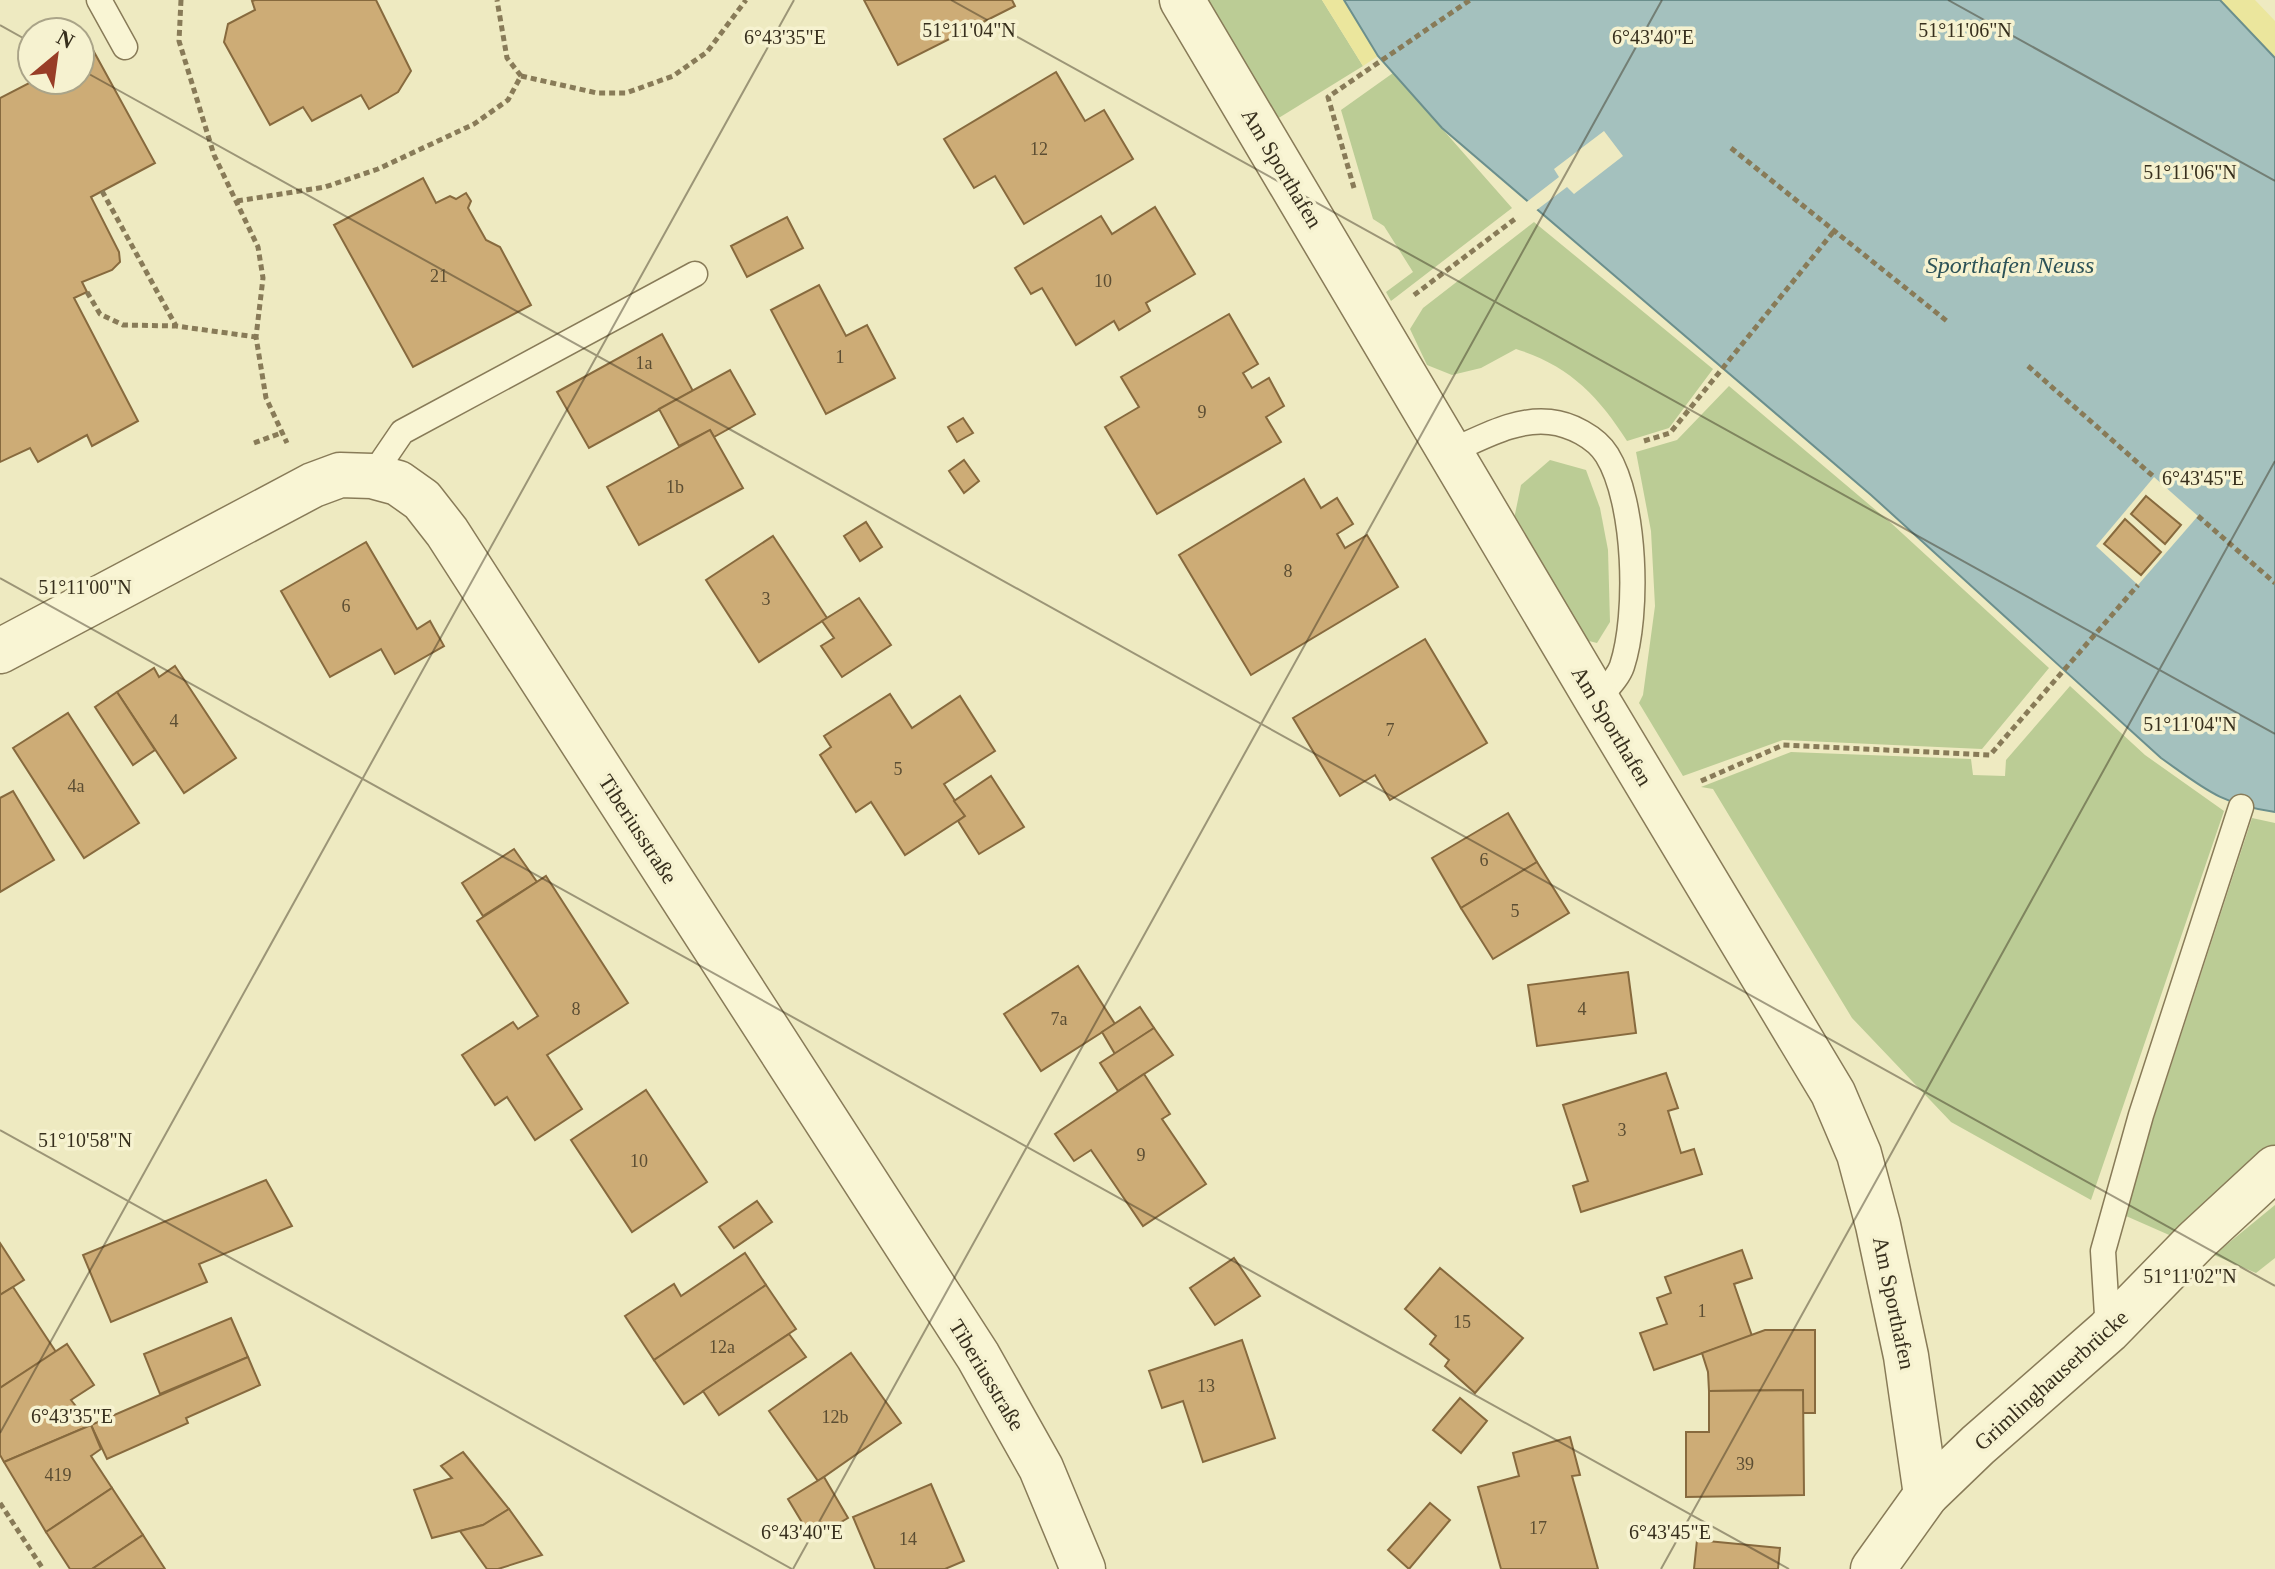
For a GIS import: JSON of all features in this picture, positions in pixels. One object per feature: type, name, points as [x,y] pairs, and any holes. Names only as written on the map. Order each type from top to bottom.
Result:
[{"type":"street","name":"Am Sporthafen","points":[[1182,0],[1833,1093],[1859,1154],[1878,1225],[1906,1356],[1926,1495]]},
{"type":"street","name":"Tiberiusstraße","points":[[0,651],[313,485],[340,475],[372,476],[398,483],[422,500],[447,532],[978,1356],[1041,1468],[1083,1569]]},
{"type":"street","name":"Grimlinghauserbrücke","points":[[1873,1569],[1926,1495],[2108,1331],[2196,1241],[2275,1168]]},
{"type":"lane","points":[[99,0],[125,47]]},
{"type":"lane","points":[[372,476],[402,432],[695,274]]},
{"type":"lane","points":[[1451,451],[1514,424],[1550,422],[1582,431],[1606,453],[1621,491],[1632,541],[1630,636],[1621,670],[1597,700]]},
{"type":"lane","points":[[2108,1331],[2103,1251],[2141,1115],[2241,807]]},
{"type":"path","points":[[181,0],[179,41],[214,155],[258,247],[263,278],[256,337],[266,398],[281,433],[313,485]]},
{"type":"path","points":[[497,0],[507,58],[521,76],[597,93],[626,93],[673,76],[707,52],[746,0]]},
{"type":"path","points":[[1333,253],[1366,231],[1328,97],[1470,0]]},
{"type":"path","points":[[237,201],[325,187],[378,169],[474,124],[508,100],[521,76]]},
{"type":"path","points":[[1731,148],[1948,322]]},
{"type":"path","points":[[102,191],[176,326]]},
{"type":"path","points":[[1375,324],[1515,219]]},
{"type":"path","points":[[1606,453],[1670,433],[1834,231]]},
{"type":"path","points":[[87,292],[100,314],[123,325],[176,326],[256,337]]},
{"type":"path","points":[[2028,366],[2154,477]]},
{"type":"path","points":[[254,443],[281,433]]},
{"type":"path","points":[[2198,516],[2275,583]]},
{"type":"path","points":[[1657,801],[1783,745],[1990,755],[2138,585]]},
{"type":"path","points":[[0,1503],[43,1569]]},
{"type":"green space","points":[[1205,0],[1322,0],[1363,66],[1277,119]]},
{"type":"green space","points":[[1393,73],[1512,208],[1391,301],[1386,292],[1413,272],[1384,226],[1373,219],[1341,110]]},
{"type":"green space","points":[[1534,222],[1713,369],[1669,428],[1627,441],[1605,409],[1580,384],[1551,364],[1516,349],[1481,368],[1452,375],[1427,365],[1410,329],[1423,308]]},
{"type":"green space","points":[[1729,386],[1891,523],[2049,668],[1982,749],[1783,740],[1683,776],[1639,703],[1643,695],[1655,606],[1651,531],[1636,452],[1677,440]]},
{"type":"green space","points":[[1550,460],[1586,470],[1600,508],[1608,550],[1610,622],[1597,643],[1585,640],[1514,519],[1521,485]]},
{"type":"green space","points":[[2070,686],[2145,755],[2224,811],[2091,1200],[1951,1122],[1852,1018],[1713,789],[1701,787],[1791,752],[1971,759],[1973,775],[2005,776],[2006,760]]},
{"type":"green space","points":[[2252,818],[2275,823],[2275,1148],[2176,1238],[2126,1216],[2149,1133]]},
{"type":"green space","points":[[2275,1205],[2275,1258],[2256,1273],[2214,1255]]},
{"type":"sand","points":[[1322,0],[1344,0],[1378,56],[1363,66]]},
{"type":"sand","points":[[2220,0],[2255,0],[2275,21],[2275,58]]},
{"type":"water","name":"Sporthafen Neuss","points":[[1344,0],[2220,0],[2275,58],[2275,812],[2226,800],[2161,758],[1871,495],[1442,128],[1378,56]]},
{"type":"pier","points":[[1604,131],[1623,156],[1574,194],[1567,187],[1534,212],[1524,204],[1559,177],[1554,169]]},
{"type":"pier","points":[[2154,477],[2198,516],[2138,585],[2096,546]]},
{"type":"building","points":[[376,0],[411,71],[398,92],[369,109],[361,95],[312,121],[303,107],[270,125],[224,42],[228,24],[255,10],[252,1]]},
{"type":"building","points":[[864,0],[1012,0],[1015,6],[898,65]]},
{"type":"building","points":[[96,55],[155,163],[91,197],[119,252],[120,262],[112,270],[82,282],[87,292],[74,298],[138,421],[92,446],[87,435],[38,462],[30,448],[0,462],[0,98],[16,90],[16,96],[96,96]]},
{"type":"building","points":[[1056,72],[1085,121],[1104,110],[1133,159],[1024,224],[995,176],[974,188],[944,139]]},
{"type":"building","points":[[423,178],[436,203],[450,196],[456,199],[466,193],[471,201],[468,208],[486,240],[500,247],[531,305],[413,367],[334,225]]},
{"type":"building","points":[[1155,207],[1195,274],[1146,303],[1150,311],[1119,330],[1114,321],[1076,345],[1042,288],[1031,294],[1015,268],[1101,216],[1112,234]]},
{"type":"building","points":[[787,217],[803,248],[747,277],[731,246]]},
{"type":"building","points":[[819,285],[846,336],[867,325],[895,378],[826,414],[771,310]]},
{"type":"building","points":[[1229,314],[1258,364],[1243,373],[1252,388],[1269,378],[1284,406],[1266,417],[1281,442],[1157,514],[1105,427],[1139,407],[1121,377]]},
{"type":"building","points":[[662,334],[693,391],[589,448],[557,392]]},
{"type":"building","points":[[730,370],[755,414],[714,437],[710,430],[679,446],[659,409]]},
{"type":"building","points":[[963,418],[973,433],[957,442],[948,427]]},
{"type":"building","points":[[710,430],[743,488],[639,545],[607,487]]},
{"type":"building","points":[[964,460],[979,481],[964,493],[949,471]]},
{"type":"building","points":[[1304,479],[1321,508],[1337,498],[1353,524],[1337,534],[1345,548],[1367,535],[1398,587],[1251,675],[1179,555]]},
{"type":"building","points":[[2146,496],[2181,525],[2165,544],[2131,514]]},
{"type":"building","points":[[2125,519],[2161,552],[2141,575],[2104,544]]},
{"type":"building","points":[[866,522],[882,547],[860,561],[844,536]]},
{"type":"building","points":[[773,536],[827,618],[759,662],[706,580]]},
{"type":"building","points":[[366,542],[417,629],[430,621],[444,646],[395,674],[381,649],[330,677],[281,591]]},
{"type":"building","points":[[859,598],[891,645],[842,677],[821,646],[834,638],[822,621]]},
{"type":"building","points":[[1425,639],[1487,743],[1390,800],[1375,775],[1340,796],[1293,718]]},
{"type":"building","points":[[175,666],[236,758],[184,793],[117,692],[154,668],[159,677]]},
{"type":"building","points":[[117,692],[155,750],[133,765],[95,707]]},
{"type":"building","points":[[890,694],[912,728],[960,696],[995,751],[944,784],[965,816],[905,855],[871,802],[856,812],[820,755],[831,747],[824,736]]},
{"type":"building","points":[[68,713],[139,823],[84,858],[13,748]]},
{"type":"building","points":[[991,776],[1024,827],[979,854],[958,821],[965,816],[954,801]]},
{"type":"building","points":[[13,791],[54,860],[0,892],[0,798]]},
{"type":"building","points":[[1508,813],[1537,862],[1461,908],[1432,858]]},
{"type":"building","points":[[514,849],[537,882],[483,916],[462,883]]},
{"type":"building","points":[[1537,862],[1569,913],[1493,959],[1461,908]]},
{"type":"building","points":[[546,876],[628,1003],[547,1055],[582,1109],[535,1140],[507,1097],[495,1105],[462,1055],[513,1022],[518,1029],[538,1016],[477,921]]},
{"type":"building","points":[[1078,966],[1115,1024],[1041,1071],[1004,1014]]},
{"type":"building","points":[[1628,972],[1636,1033],[1537,1046],[1528,985]]},
{"type":"building","points":[[1140,1007],[1154,1028],[1115,1054],[1102,1032]]},
{"type":"building","points":[[1154,1028],[1173,1055],[1118,1091],[1100,1063]]},
{"type":"building","points":[[1666,1073],[1678,1108],[1668,1111],[1681,1153],[1694,1149],[1702,1174],[1581,1212],[1573,1186],[1588,1181],[1563,1105]]},
{"type":"building","points":[[1144,1074],[1170,1114],[1162,1119],[1206,1184],[1143,1226],[1091,1150],[1074,1161],[1055,1134]]},
{"type":"building","points":[[646,1090],[707,1182],[632,1232],[571,1140]]},
{"type":"building","points":[[266,1180],[292,1226],[199,1264],[207,1282],[111,1322],[83,1255]]},
{"type":"building","points":[[757,1201],[772,1222],[734,1248],[719,1227]]},
{"type":"building","points":[[0,1243],[24,1280],[0,1295]]},
{"type":"building","points":[[1742,1250],[1752,1278],[1734,1284],[1752,1336],[1654,1370],[1640,1333],[1667,1324],[1657,1298],[1671,1293],[1665,1277]]},
{"type":"building","points":[[745,1253],[766,1285],[654,1360],[625,1316],[674,1284],[681,1296]]},
{"type":"building","points":[[1234,1258],[1260,1296],[1215,1325],[1190,1288]]},
{"type":"building","points":[[1440,1268],[1523,1338],[1475,1393],[1445,1366],[1449,1360],[1430,1344],[1436,1336],[1405,1309]]},
{"type":"building","points":[[766,1285],[796,1329],[684,1404],[654,1360]]},
{"type":"building","points":[[13,1287],[56,1352],[0,1388],[0,1295]]},
{"type":"building","points":[[231,1318],[248,1357],[160,1394],[144,1354]]},
{"type":"building","points":[[1765,1330],[1815,1330],[1815,1413],[1803,1413],[1803,1390],[1709,1391],[1708,1372],[1702,1353]]},
{"type":"building","points":[[789,1334],[806,1357],[719,1415],[703,1391]]},
{"type":"building","points":[[1242,1340],[1275,1438],[1203,1462],[1183,1401],[1162,1408],[1149,1371]]},
{"type":"building","points":[[67,1344],[94,1385],[71,1400],[91,1425],[4,1462],[0,1455],[0,1388]]},
{"type":"building","points":[[851,1353],[901,1423],[818,1481],[769,1411]]},
{"type":"building","points":[[248,1357],[260,1385],[186,1418],[188,1423],[107,1459],[91,1425]]},
{"type":"building","points":[[1803,1390],[1804,1495],[1686,1497],[1686,1432],[1709,1432],[1709,1391]]},
{"type":"building","points":[[1460,1398],[1487,1421],[1461,1453],[1433,1430]]},
{"type":"building","points":[[91,1425],[101,1449],[91,1456],[112,1488],[46,1532],[4,1462]]},
{"type":"building","points":[[1570,1437],[1580,1475],[1572,1476],[1598,1569],[1501,1569],[1478,1487],[1519,1476],[1513,1453]]},
{"type":"building","points":[[463,1452],[509,1509],[483,1525],[432,1538],[414,1490],[452,1478],[441,1466]]},
{"type":"building","points":[[824,1477],[848,1518],[812,1539],[788,1499]]},
{"type":"building","points":[[931,1484],[964,1561],[945,1569],[875,1569],[853,1517]]},
{"type":"building","points":[[112,1488],[143,1535],[92,1569],[70,1569],[46,1532]]},
{"type":"building","points":[[1430,1503],[1450,1520],[1409,1569],[1388,1550]]},
{"type":"building","points":[[509,1509],[542,1555],[498,1569],[487,1569],[460,1531],[483,1525]]},
{"type":"building","points":[[143,1535],[165,1569],[92,1569]]},
{"type":"building","points":[[1697,1540],[1780,1548],[1778,1569],[1694,1569]]}]
